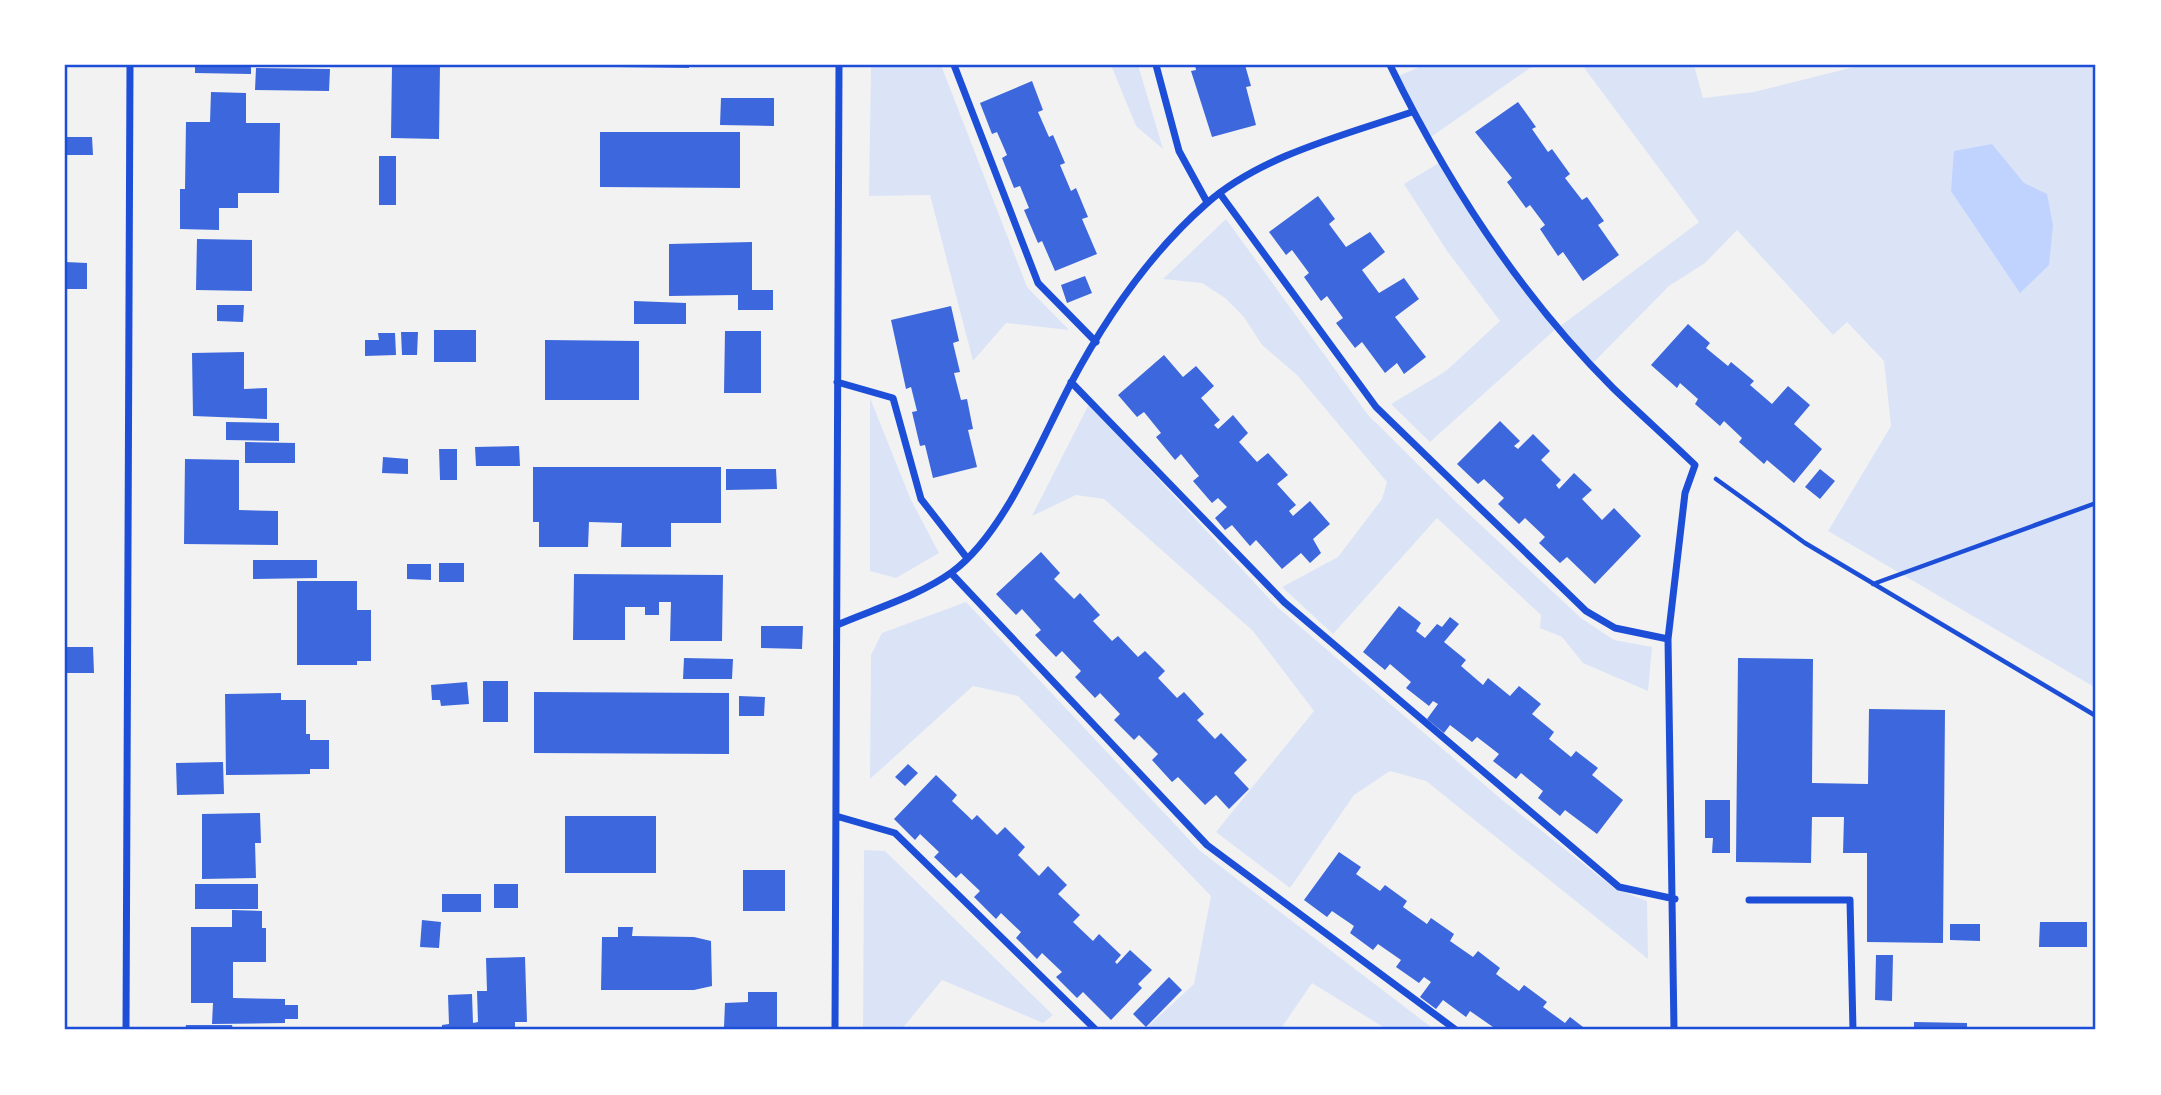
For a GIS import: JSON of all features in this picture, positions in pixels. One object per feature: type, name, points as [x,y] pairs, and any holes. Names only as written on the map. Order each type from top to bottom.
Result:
[{"type":"street","points":[[126,1030],[130,65]]},
{"type":"street","points":[[835,1030],[839,65]]},
{"type":"street","points":[[954,65],[1038,283],[1096,342]]},
{"type":"street","points":[[1156,65],[1180,151],[1207,202]]},
{"type":"street","points":[[1390,65],[1412,112],[1480,225],[1543,309],[1612,387],[1695,465],[1685,493],[1668,639],[1675,899],[1674,1030]]},
{"type":"street","points":[[837,625],[951,573],[967,558],[1007,507],[1071,382],[1138,274],[1207,202],[1262,166],[1412,112]]},
{"type":"street","points":[[1221,195],[1376,407],[1586,611],[1615,628],[1668,639]]},
{"type":"street","points":[[838,382],[893,398],[921,499],[967,558]]},
{"type":"street","points":[[1071,382],[1284,602],[1619,887],[1675,899]]},
{"type":"street","points":[[951,573],[1207,845],[1456,1030]]},
{"type":"street","points":[[836,816],[895,833],[1096,1030]]},
{"type":"street","points":[[1749,900],[1850,900],[1853,1030]]},
{"type":"path","points":[[1695,465],[1805,543],[1872,585],[2096,716]]},
{"type":"path","points":[[1872,585],[2096,503]]},
{"type":"shaded area","points":[[871,65],[941,65],[1027,287],[1069,330],[1006,323],[973,361],[930,195],[869,196]]},
{"type":"shaded area","points":[[1111,65],[1138,65],[1163,149],[1136,126]]},
{"type":"shaded area","points":[[1424,65],[1549,65],[1530,68],[1428,139],[1396,77]]},
{"type":"shaded area","points":[[1582,65],[1694,65],[1703,98],[1754,92],[1862,65],[2096,65],[2096,688],[1828,531],[1891,426],[1884,361],[1847,322],[1833,335],[1737,230],[1705,263],[1669,286],[1592,364],[1558,327],[1430,442],[1391,404],[1446,371],[1500,321],[1447,251],[1404,184],[1442,161],[1494,244],[1559,327],[1699,222]]},
{"type":"shaded area","points":[[1226,219],[1368,415],[1456,502],[1581,618],[1614,640],[1652,647],[1648,691],[1583,663],[1562,637],[1540,628],[1541,615],[1437,518],[1333,634],[1282,587],[1338,557],[1382,499],[1387,482],[1297,375],[1262,345],[1244,317],[1225,298],[1202,283],[1163,279]]},
{"type":"shaded area","points":[[870,398],[911,500],[939,553],[896,578],[870,571]]},
{"type":"shaded area","points":[[1089,404],[1276,606],[1501,799],[1614,888],[1647,901],[1648,959],[1426,781],[1390,771],[1354,795],[1290,888],[1216,832],[1314,711],[1253,631],[1104,499],[1076,495],[1032,516]]},
{"type":"shaded area","points":[[966,602],[1199,850],[1435,1030],[1388,1030],[1312,983],[1280,1030],[1144,1030],[1194,984],[1211,896],[1018,696],[973,686],[870,779],[871,655],[882,633]]},
{"type":"shaded area","points":[[864,850],[885,851],[1053,1015],[1043,1023],[942,980],[901,1030],[863,1030]]},
{"type":"water","points":[[1992,144],[2024,183],[2047,194],[2053,225],[2049,265],[2020,293],[1951,191],[1954,151]]},
{"type":"building","points":[[195,65],[251,65],[251,74],[195,73]]},
{"type":"building","points":[[392,65],[440,65],[439,139],[391,138]]},
{"type":"building","points":[[689,65],[689,68],[615,67]]},
{"type":"building","points":[[1195,65],[1245,65],[1251,86],[1246,87],[1256,125],[1212,137],[1191,71],[1196,70]]},
{"type":"building","points":[[256,68],[330,69],[329,91],[255,90]]},
{"type":"building","points":[[1032,81],[1043,110],[1038,112],[1049,137],[1053,135],[1065,163],[1060,165],[1071,191],[1076,188],[1088,217],[1082,219],[1097,254],[1055,271],[1042,241],[1038,243],[1024,210],[1029,208],[1020,186],[1014,188],[1002,158],[1007,155],[997,132],[992,134],[980,103]]},
{"type":"building","points":[[211,92],[246,93],[246,123],[280,123],[279,193],[238,193],[238,208],[219,208],[219,230],[180,229],[180,189],[185,189],[186,122],[210,122]]},
{"type":"building","points":[[721,98],[774,98],[774,126],[720,125]]},
{"type":"building","points":[[1518,102],[1536,127],[1532,129],[1548,152],[1552,149],[1570,174],[1565,178],[1582,200],[1587,197],[1604,221],[1598,225],[1619,255],[1583,281],[1563,252],[1558,256],[1540,229],[1545,225],[1530,205],[1526,208],[1507,182],[1512,178],[1475,132]]},
{"type":"building","points":[[600,132],[740,132],[740,188],[600,187]]},
{"type":"building","points":[[65,137],[92,137],[93,155],[65,155]]},
{"type":"building","points":[[379,156],[396,156],[396,205],[379,205]]},
{"type":"building","points":[[1318,196],[1335,219],[1329,224],[1346,247],[1370,232],[1385,252],[1362,270],[1379,293],[1404,278],[1419,299],[1395,317],[1426,357],[1404,374],[1397,363],[1385,373],[1362,342],[1355,348],[1336,323],[1343,318],[1327,296],[1321,301],[1304,277],[1309,273],[1292,250],[1286,255],[1269,232]]},
{"type":"building","points":[[197,239],[252,240],[252,291],[196,290]]},
{"type":"building","points":[[752,242],[752,290],[773,290],[773,310],[738,310],[738,295],[669,296],[669,244]]},
{"type":"building","points":[[65,262],[87,263],[87,289],[65,289]]},
{"type":"building","points":[[1085,276],[1092,293],[1067,303],[1061,285]]},
{"type":"building","points":[[634,301],[686,303],[686,324],[634,324]]},
{"type":"building","points":[[217,305],[244,305],[243,322],[217,321]]},
{"type":"building","points":[[951,306],[959,341],[953,343],[960,372],[954,373],[961,400],[967,399],[973,429],[968,430],[977,467],[933,478],[925,445],[920,446],[912,412],[917,411],[911,387],[906,389],[891,320]]},
{"type":"building","points":[[1688,324],[1710,343],[1706,348],[1728,366],[1731,362],[1754,381],[1750,385],[1772,404],[1788,386],[1810,405],[1794,424],[1822,449],[1794,483],[1767,460],[1764,464],[1739,442],[1742,438],[1724,421],[1720,426],[1695,404],[1698,399],[1680,383],[1677,388],[1651,365]]},
{"type":"building","points":[[434,330],[476,330],[476,362],[434,362]]},
{"type":"building","points":[[725,331],[761,331],[761,393],[724,393]]},
{"type":"building","points":[[401,332],[418,332],[417,355],[402,355]]},
{"type":"building","points":[[378,333],[395,333],[396,355],[365,356],[365,340],[379,340]]},
{"type":"building","points":[[545,340],[639,341],[639,400],[545,400]]},
{"type":"building","points":[[244,352],[244,389],[267,388],[267,419],[193,416],[192,353]]},
{"type":"building","points":[[1164,355],[1183,377],[1196,366],[1214,386],[1201,398],[1220,420],[1214,425],[1218,429],[1233,415],[1248,433],[1239,442],[1257,462],[1268,453],[1288,475],[1277,484],[1296,505],[1289,511],[1293,516],[1310,501],[1330,524],[1313,539],[1321,553],[1310,563],[1301,553],[1282,569],[1256,540],[1250,546],[1232,525],[1225,530],[1215,518],[1227,507],[1218,498],[1212,503],[1193,481],[1199,476],[1181,454],[1175,460],[1156,437],[1161,433],[1144,412],[1137,417],[1118,395]]},
{"type":"building","points":[[1500,421],[1520,441],[1514,446],[1518,449],[1533,434],[1550,451],[1541,460],[1561,480],[1556,485],[1559,489],[1574,473],[1592,490],[1582,499],[1602,520],[1614,508],[1641,536],[1595,584],[1567,557],[1560,563],[1539,543],[1545,537],[1525,518],[1519,524],[1498,504],[1504,498],[1484,479],[1478,484],[1457,464]]},
{"type":"building","points":[[226,422],[279,423],[279,441],[226,440]]},
{"type":"building","points":[[245,442],[295,443],[295,463],[245,463]]},
{"type":"building","points":[[519,446],[520,466],[476,466],[475,447]]},
{"type":"building","points":[[439,449],[457,449],[457,480],[440,480]]},
{"type":"building","points":[[383,457],[408,459],[408,474],[382,473]]},
{"type":"building","points":[[185,459],[239,460],[239,510],[278,511],[278,545],[184,544]]},
{"type":"building","points":[[533,467],[721,467],[721,523],[671,523],[671,547],[621,547],[622,523],[589,522],[588,547],[539,547],[539,522],[533,522]]},
{"type":"building","points":[[726,469],[776,469],[777,489],[726,490]]},
{"type":"building","points":[[1820,469],[1835,481],[1820,499],[1805,487]]},
{"type":"building","points":[[1041,552],[1060,573],[1054,579],[1074,599],[1080,593],[1100,615],[1093,621],[1112,641],[1118,636],[1138,657],[1145,651],[1165,671],[1158,678],[1177,698],[1184,692],[1204,714],[1197,720],[1215,739],[1221,733],[1247,760],[1234,773],[1249,789],[1229,809],[1216,795],[1205,805],[1178,777],[1172,782],[1152,760],[1158,754],[1139,735],[1134,740],[1114,720],[1120,714],[1100,693],[1095,698],[1075,677],[1081,671],[1062,651],[1056,657],[1035,635],[1041,630],[1022,609],[1016,615],[996,594]]},
{"type":"building","points":[[253,560],[317,560],[317,578],[253,579]]},
{"type":"building","points":[[439,563],[464,563],[464,582],[439,582]]},
{"type":"building","points":[[407,564],[431,564],[431,580],[407,579]]},
{"type":"building","points":[[574,574],[723,575],[722,641],[670,641],[671,602],[659,602],[659,615],[645,615],[645,607],[625,607],[625,640],[573,640]]},
{"type":"building","points":[[297,581],[357,581],[357,610],[371,610],[371,661],[357,661],[357,665],[297,665]]},
{"type":"building","points":[[1399,606],[1421,623],[1416,631],[1425,638],[1437,624],[1442,627],[1450,617],[1459,624],[1444,642],[1466,660],[1461,666],[1483,685],[1488,678],[1510,696],[1519,686],[1541,704],[1532,714],[1554,732],[1549,739],[1571,757],[1576,751],[1598,768],[1592,775],[1623,800],[1597,834],[1565,810],[1560,816],[1538,798],[1543,791],[1521,773],[1516,779],[1493,761],[1499,754],[1477,737],[1472,742],[1450,725],[1444,733],[1427,719],[1438,704],[1433,701],[1429,706],[1406,688],[1411,682],[1390,664],[1385,670],[1363,652]]},
{"type":"building","points":[[761,626],[803,626],[802,649],[761,648]]},
{"type":"building","points":[[65,647],[93,647],[94,673],[65,673]]},
{"type":"building","points":[[684,658],[733,659],[732,679],[683,679]]},
{"type":"building","points":[[1738,658],[1813,659],[1812,783],[1868,784],[1869,709],[1945,710],[1943,943],[1867,942],[1867,853],[1843,853],[1844,817],[1812,817],[1811,863],[1736,862]]},
{"type":"building","points":[[483,681],[508,681],[508,722],[483,722]]},
{"type":"building","points":[[467,682],[469,704],[441,706],[440,700],[432,700],[431,685]]},
{"type":"building","points":[[534,692],[729,693],[729,754],[534,753]]},
{"type":"building","points":[[281,693],[281,700],[306,700],[306,734],[310,734],[310,740],[329,740],[329,769],[310,769],[310,774],[226,775],[225,694]]},
{"type":"building","points":[[739,696],[765,697],[764,716],[739,716]]},
{"type":"building","points":[[223,762],[224,794],[177,795],[176,763]]},
{"type":"building","points":[[908,764],[918,773],[905,786],[895,777]]},
{"type":"building","points":[[936,775],[957,795],[952,801],[972,820],[977,815],[997,835],[1005,827],[1025,847],[1018,855],[1039,876],[1048,866],[1067,885],[1058,894],[1080,915],[1073,922],[1093,941],[1099,934],[1121,955],[1115,962],[1117,964],[1130,950],[1152,970],[1138,984],[1142,988],[1111,1020],[1083,992],[1077,998],[1056,977],[1062,972],[1042,953],[1037,959],[1016,938],[1021,932],[1001,913],[996,919],[974,897],[980,891],[961,873],[956,878],[934,857],[939,852],[920,834],[915,840],[894,819]]},
{"type":"building","points":[[1705,800],[1730,800],[1730,853],[1712,853],[1713,838],[1705,838]]},
{"type":"building","points":[[260,813],[261,843],[255,843],[256,878],[202,879],[202,814]]},
{"type":"building","points":[[565,816],[656,816],[656,873],[565,873]]},
{"type":"building","points":[[1339,852],[1361,867],[1356,874],[1380,891],[1385,885],[1407,901],[1403,907],[1427,924],[1431,918],[1454,934],[1450,941],[1473,957],[1478,951],[1500,968],[1496,974],[1519,991],[1524,985],[1547,1002],[1543,1007],[1565,1023],[1570,1017],[1587,1030],[1491,1030],[1493,1027],[1470,1011],[1466,1017],[1443,1000],[1436,1009],[1420,997],[1431,982],[1424,977],[1419,983],[1396,967],[1401,960],[1378,944],[1373,950],[1350,933],[1354,926],[1332,911],[1327,917],[1304,900]]},
{"type":"building","points":[[743,870],[785,870],[785,911],[743,911]]},
{"type":"building","points":[[195,884],[258,884],[258,909],[195,909]]},
{"type":"building","points":[[494,884],[518,884],[518,908],[494,908]]},
{"type":"building","points":[[442,894],[481,894],[481,912],[442,912]]},
{"type":"building","points":[[232,910],[262,911],[262,928],[266,928],[266,962],[233,962],[233,998],[285,999],[285,1005],[298,1005],[298,1019],[285,1019],[285,1023],[212,1024],[213,1003],[191,1003],[191,927],[232,927]]},
{"type":"building","points":[[422,920],[441,922],[439,948],[420,947]]},
{"type":"building","points":[[2040,922],[2087,922],[2087,947],[2039,947]]},
{"type":"building","points":[[1950,924],[1980,924],[1980,941],[1950,940]]},
{"type":"building","points":[[618,927],[633,927],[632,936],[694,937],[711,941],[712,986],[694,990],[601,990],[602,937],[618,937]]},
{"type":"building","points":[[1876,955],[1893,955],[1892,1001],[1875,1000]]},
{"type":"building","points":[[525,957],[527,1022],[515,1022],[515,1030],[442,1030],[442,1025],[449,1024],[448,995],[472,994],[473,1023],[478,1022],[477,991],[487,991],[486,958]]},
{"type":"building","points":[[1169,977],[1182,990],[1146,1027],[1133,1014]]},
{"type":"building","points":[[748,992],[777,992],[777,1027],[724,1027],[725,1003],[748,1002]]},
{"type":"building","points":[[1914,1022],[1967,1023],[1967,1030],[1914,1030]]},
{"type":"building","points":[[186,1025],[232,1025],[233,1030],[185,1030]]}]
